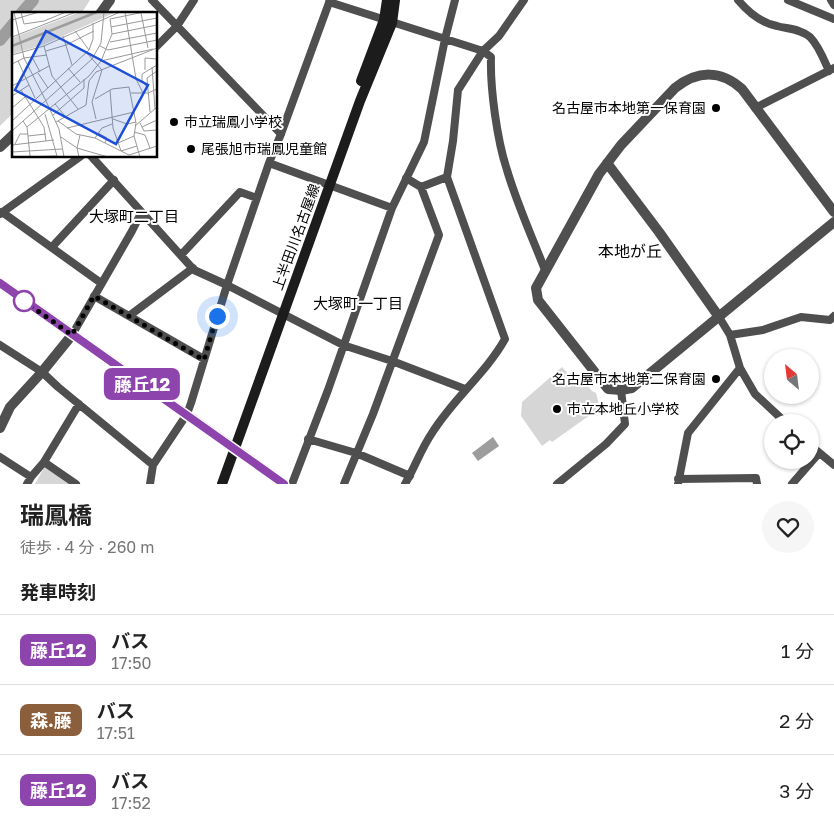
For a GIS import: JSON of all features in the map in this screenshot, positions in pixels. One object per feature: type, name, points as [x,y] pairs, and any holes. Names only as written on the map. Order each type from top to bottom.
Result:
[{"type":"main road","name":"上半田川名古屋線","points":[[387,0],[388,21]]},
{"type":"main road","name":"上半田川名古屋線","points":[[222,484],[232,447],[327,184],[360,101],[395,0]]},
{"type":"main road","points":[[0,283],[232,447]]},
{"type":"main road","name":"上半田川名古屋線","points":[[215,484],[232,447]]},
{"type":"street","points":[[101,12],[110,0]]},
{"type":"street","points":[[152,0],[281,134]]},
{"type":"street","points":[[158,45],[177,26],[194,0]]},
{"type":"street","points":[[405,484],[432,433],[506,339],[447,177],[458,90],[483,51],[499,36],[524,0]]},
{"type":"street","points":[[738,0],[760,20],[775,26],[802,32],[809,36],[832,70],[755,108]]},
{"type":"street","points":[[788,0],[834,19]]},
{"type":"street","points":[[831,0],[834,5]]},
{"type":"street","points":[[150,484],[154,465],[187,414],[227,285],[269,163],[329,1],[483,51],[491,57],[497,120],[506,169],[545,270]]},
{"type":"street","points":[[292,484],[392,208],[424,142],[444,39],[456,1]]},
{"type":"street","points":[[834,212],[742,89],[733,81],[723,76],[710,74],[697,76],[684,81],[675,88],[621,145],[599,174],[536,288],[538,300],[608,389],[621,390],[632,388],[834,222]]},
{"type":"street","points":[[0,147],[12,136]]},
{"type":"street","points":[[78,158],[1,213],[101,283]]},
{"type":"street","points":[[93,158],[193,268],[343,345],[466,389]]},
{"type":"street","points":[[269,163],[392,208]]},
{"type":"street","points":[[607,163],[719,317],[730,335],[740,368],[755,394],[776,414]]},
{"type":"street","points":[[421,187],[447,177]]},
{"type":"street","points":[[344,484],[373,414],[439,235],[421,187],[406,178]]},
{"type":"street","points":[[52,247],[114,180]]},
{"type":"street","points":[[181,255],[240,192],[257,198]]},
{"type":"street","points":[[0,428],[10,407],[72,335],[141,213]]},
{"type":"street","points":[[129,316],[193,268]]},
{"type":"street","points":[[94,296],[204,360]]},
{"type":"street","points":[[730,335],[763,330],[801,317],[830,320],[834,316]]},
{"type":"street","points":[[0,345],[42,372],[154,465]]},
{"type":"street","points":[[740,368],[688,433],[678,482],[756,478],[757,484]]},
{"type":"street","points":[[557,484],[606,444],[625,424],[621,390]]},
{"type":"street","points":[[0,457],[29,480],[44,462],[79,404]]},
{"type":"street","points":[[308,439],[356,453],[410,476]]},
{"type":"street","points":[[232,447],[284,484]]},
{"type":"street","points":[[792,484],[820,453],[834,465]]},
{"type":"street","points":[[44,462],[76,484]]},
{"type":"shaded area","points":[[0,0],[90,0],[82,12],[12,12],[12,114],[0,126]]},
{"type":"shaded area","points":[[562,367],[571,377],[582,379],[596,393],[600,408],[552,442],[550,440],[542,446],[521,416],[522,402]]},
{"type":"shaded area","points":[[493,437],[499,446],[478,461],[472,453]]},
{"type":"shaded area","points":[[45,466],[71,484],[35,484]]},
{"type":"waterway","points":[[23,12],[33,0]]},
{"type":"waterway","points":[[0,40],[12,25]]},
{"type":"bus line","name":"藤丘12","points":[[0,283],[284,484]]},
{"type":"place","name":"名古屋市本地第一保育園","points":[[716,108]]},
{"type":"place","name":"市立瑞鳳小学校","points":[[174,122]]},
{"type":"place","name":"尾張旭市瑞鳳児童館","points":[[191,149]]},
{"type":"place","name":"名古屋市本地第二保育園","points":[[716,379]]},
{"type":"place","name":"市立本地丘小学校","points":[[557,409]]},
{"type":"district","name":"大塚町二丁目","points":[[134,217]]},
{"type":"district","name":"本地が丘","points":[[630,251]]},
{"type":"district","name":"大塚町一丁目","points":[[358,304]]},
{"type":"route","points":[[24,301],[72,335],[94,296],[204,360],[217,316]]}]
